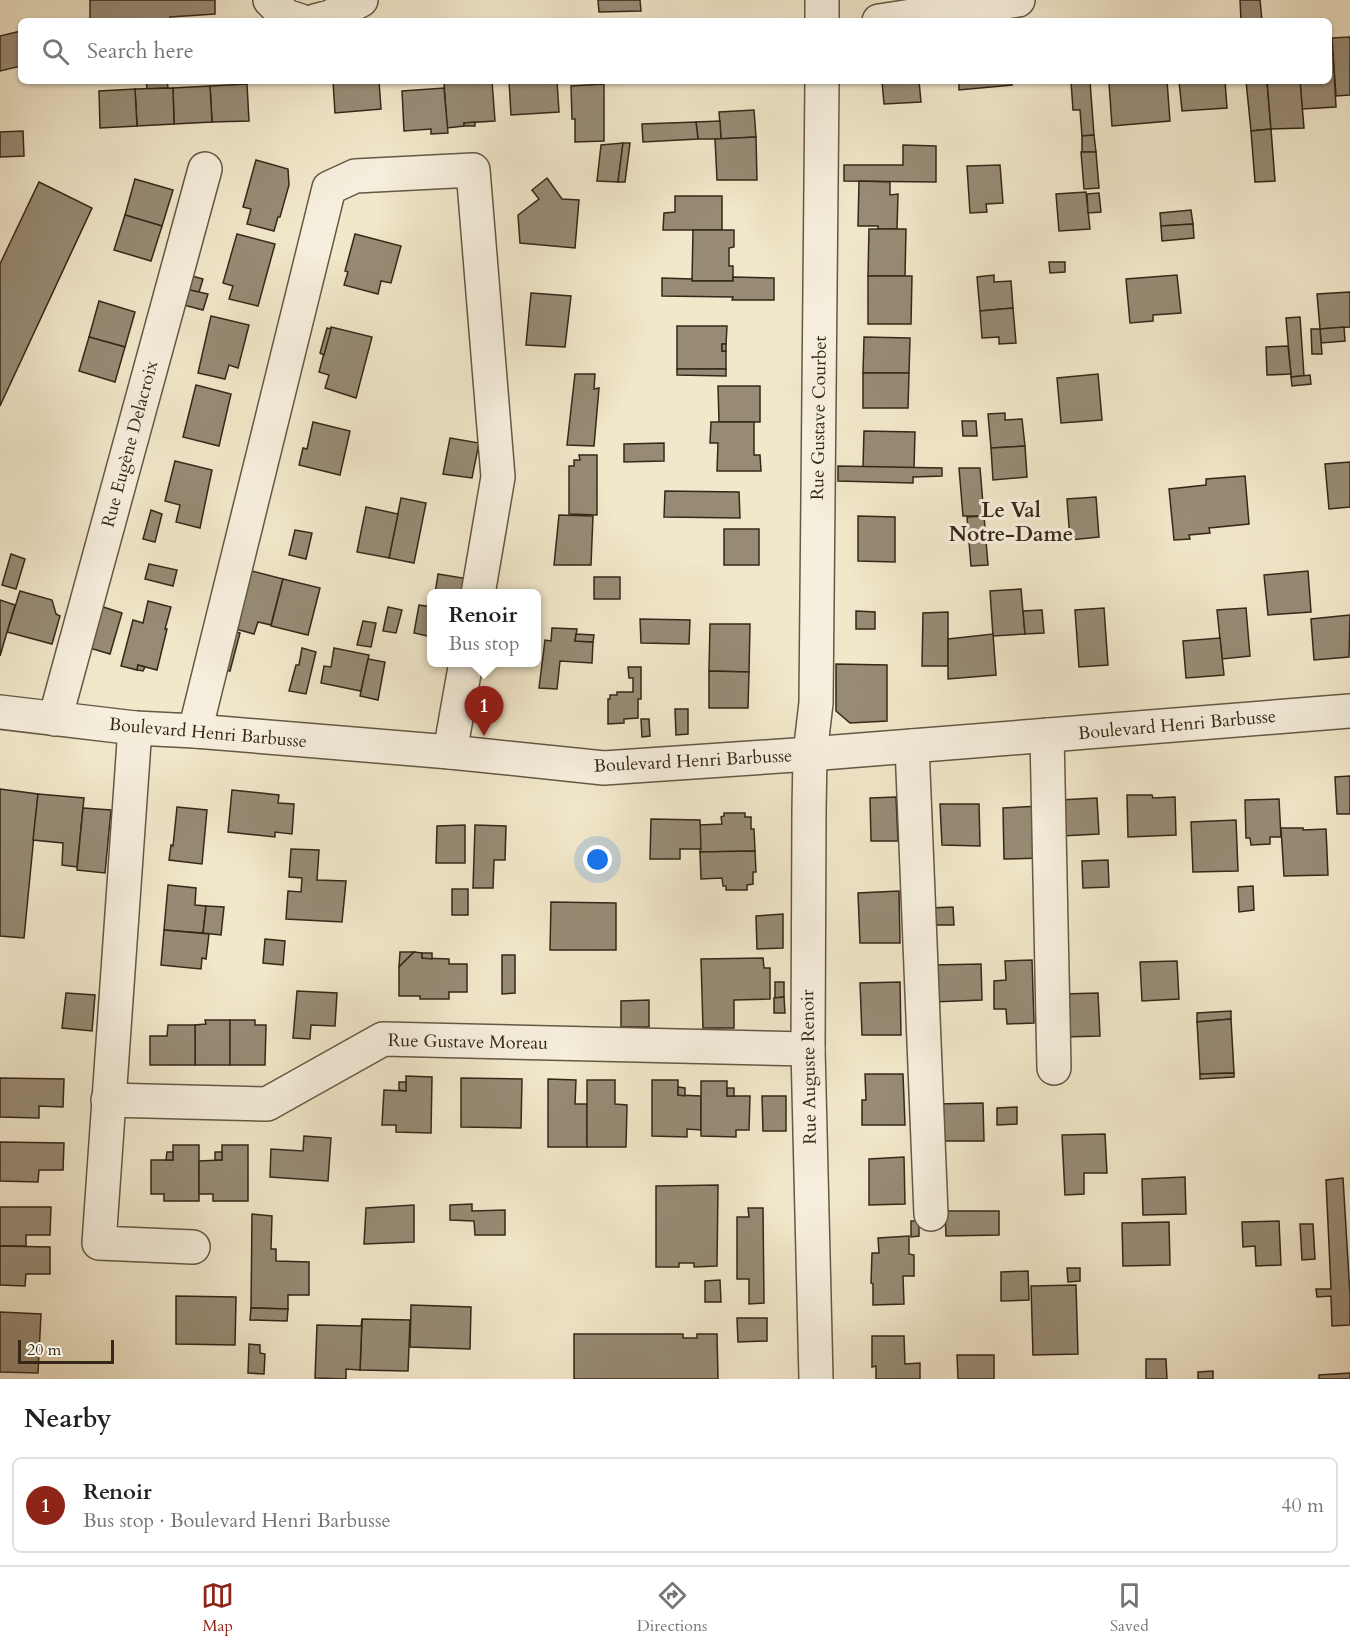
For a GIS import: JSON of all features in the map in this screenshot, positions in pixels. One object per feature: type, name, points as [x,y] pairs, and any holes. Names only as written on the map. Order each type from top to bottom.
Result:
[{"type":"street","points":[[270,0],[286,16],[292,18]]},
{"type":"street","points":[[326,18],[361,0]]},
{"type":"street","points":[[822,0],[822,18]]},
{"type":"street","points":[[899,18],[1018,0]]},
{"type":"street","name":"Rue Gustave Courbet","points":[[810,754],[816,703],[822,84]]},
{"type":"street","name":"Rue Eugène Delacroix","points":[[56,719],[205,169]]},
{"type":"street","points":[[195,731],[329,189],[355,176],[473,170],[498,477],[479,589]]},
{"type":"street","points":[[450,753],[465,667]]},
{"type":"street","name":"Boulevard Henri Barbusse","points":[[0,712],[135,728],[195,731],[604,768],[1350,711]]},
{"type":"street","points":[[135,728],[99,1243],[193,1247]]},
{"type":"street","points":[[1047,735],[1054,1068]]},
{"type":"street","points":[[912,746],[931,1214]]},
{"type":"street","name":"Rue Auguste Renoir","points":[[810,754],[808,1048],[816,1379]]},
{"type":"street","name":"Rue Gustave Moreau","points":[[108,1100],[267,1104],[383,1039],[808,1048]]},
{"type":"building","points":[[90,0],[215,0],[215,14],[170,18],[90,18]]},
{"type":"building","points":[[598,0],[640,0],[641,11],[599,12]]},
{"type":"building","points":[[1240,0],[1260,0],[1262,18],[1241,18]]},
{"type":"building","points":[[18,32],[18,67],[0,71],[0,36]]},
{"type":"building","points":[[1350,37],[1350,95],[1336,96],[1332,38]]},
{"type":"building","points":[[1333,54],[1336,107],[1302,109],[1300,84],[1332,84]]},
{"type":"building","points":[[146,84],[167,84],[168,88],[147,89]]},
{"type":"building","points":[[247,84],[249,121],[212,122],[210,86]]},
{"type":"building","points":[[333,84],[379,84],[381,109],[335,113]]},
{"type":"building","points":[[444,84],[492,84],[495,121],[464,123],[464,126],[447,128]]},
{"type":"building","points":[[509,84],[557,84],[559,112],[511,115]]},
{"type":"building","points":[[604,84],[604,141],[575,142],[571,86]]},
{"type":"building","points":[[882,84],[919,84],[921,102],[884,104]]},
{"type":"building","points":[[959,84],[1012,84],[1012,85],[959,90]]},
{"type":"building","points":[[1071,84],[1090,84],[1094,135],[1082,136],[1080,110],[1073,110]]},
{"type":"building","points":[[1109,84],[1167,84],[1170,121],[1112,126]]},
{"type":"building","points":[[1179,84],[1225,84],[1227,108],[1182,111]]},
{"type":"building","points":[[1246,84],[1267,84],[1271,129],[1251,131]]},
{"type":"building","points":[[1267,84],[1300,84],[1304,128],[1271,129]]},
{"type":"building","points":[[210,86],[212,122],[174,124],[173,88]]},
{"type":"building","points":[[173,88],[174,124],[137,126],[135,89]]},
{"type":"building","points":[[444,88],[448,133],[431,134],[431,129],[404,131],[402,91]]},
{"type":"building","points":[[135,89],[137,126],[100,128],[99,91]]},
{"type":"building","points":[[754,110],[756,137],[721,139],[719,112]]},
{"type":"building","points":[[720,121],[721,139],[698,139],[696,122]]},
{"type":"building","points":[[475,122],[475,126],[464,126],[464,123]]},
{"type":"building","points":[[696,122],[698,139],[643,142],[642,124]]},
{"type":"building","points":[[1271,129],[1275,181],[1255,182],[1251,131]]},
{"type":"building","points":[[23,131],[24,156],[0,157],[0,132]]},
{"type":"building","points":[[1094,135],[1096,152],[1082,152],[1082,136]]},
{"type":"building","points":[[756,137],[757,180],[717,180],[715,139]]},
{"type":"building","points":[[623,143],[618,182],[597,181],[601,145]]},
{"type":"building","points":[[623,143],[630,143],[625,182],[618,182]]},
{"type":"building","points":[[903,145],[936,146],[936,182],[844,181],[844,165],[903,165]]},
{"type":"building","points":[[1081,152],[1096,152],[1099,188],[1084,189]]},
{"type":"building","points":[[256,160],[288,169],[289,185],[274,231],[247,224],[251,209],[243,207]]},
{"type":"building","points":[[1000,165],[1003,203],[986,204],[987,212],[970,213],[967,166]]},
{"type":"building","points":[[547,178],[562,199],[579,200],[575,248],[520,243],[518,215],[539,199],[532,190]]},
{"type":"building","points":[[135,179],[173,190],[162,226],[125,215]]},
{"type":"building","points":[[859,181],[890,182],[890,195],[898,194],[897,229],[858,226]]},
{"type":"building","points":[[39,182],[92,208],[0,406],[0,264]]},
{"type":"building","points":[[1086,192],[1090,229],[1059,231],[1056,194]]},
{"type":"building","points":[[1099,193],[1101,212],[1088,213],[1087,194]]},
{"type":"building","points":[[675,196],[722,196],[722,230],[663,230],[664,213],[675,212]]},
{"type":"building","points":[[1191,210],[1193,224],[1161,226],[1160,213]]},
{"type":"building","points":[[125,215],[162,226],[151,261],[114,250]]},
{"type":"building","points":[[1193,224],[1194,238],[1162,241],[1161,226]]},
{"type":"building","points":[[869,229],[906,229],[905,276],[868,276]]},
{"type":"building","points":[[693,230],[734,230],[734,247],[729,248],[729,266],[733,266],[733,281],[692,281]]},
{"type":"building","points":[[237,234],[275,244],[258,306],[229,299],[233,286],[223,283]]},
{"type":"building","points":[[355,234],[401,246],[391,283],[381,281],[378,294],[344,285],[348,272],[345,271]]},
{"type":"building","points":[[1049,262],[1065,262],[1065,272],[1050,273]]},
{"type":"building","points":[[185,274],[203,279],[199,292],[181,288]]},
{"type":"building","points":[[994,275],[994,282],[1011,281],[1013,308],[980,311],[977,277]]},
{"type":"building","points":[[1177,275],[1181,313],[1153,315],[1153,321],[1130,323],[1126,279]]},
{"type":"building","points":[[868,276],[912,276],[911,324],[868,324]]},
{"type":"building","points":[[733,277],[774,278],[774,300],[662,296],[662,278],[733,281]]},
{"type":"building","points":[[181,288],[208,294],[203,310],[176,303]]},
{"type":"building","points":[[1350,292],[1350,327],[1320,329],[1317,294]]},
{"type":"building","points":[[531,293],[571,296],[565,347],[526,345]]},
{"type":"building","points":[[99,301],[135,312],[125,347],[89,337]]},
{"type":"building","points":[[1013,308],[1016,343],[999,344],[999,337],[982,338],[980,311]]},
{"type":"building","points":[[211,316],[249,325],[238,368],[229,365],[225,379],[198,373]]},
{"type":"building","points":[[1300,317],[1304,376],[1291,377],[1286,318]]},
{"type":"building","points":[[677,326],[727,326],[726,344],[722,344],[722,351],[726,351],[726,369],[677,369]]},
{"type":"building","points":[[331,327],[372,337],[356,398],[325,388],[329,375],[319,372]]},
{"type":"building","points":[[1344,327],[1345,341],[1321,343],[1320,329]]},
{"type":"building","points":[[327,328],[331,329],[324,355],[320,353]]},
{"type":"building","points":[[1311,329],[1320,329],[1322,354],[1312,354]]},
{"type":"building","points":[[89,337],[125,347],[115,382],[79,371]]},
{"type":"building","points":[[864,337],[910,338],[909,373],[863,373]]},
{"type":"building","points":[[722,344],[726,344],[726,351],[722,351]]},
{"type":"building","points":[[1288,346],[1291,374],[1267,375],[1266,347]]},
{"type":"building","points":[[677,369],[726,369],[726,376],[677,375]]},
{"type":"building","points":[[863,373],[909,373],[908,408],[863,408]]},
{"type":"building","points":[[575,374],[595,374],[594,389],[599,388],[594,446],[567,445]]},
{"type":"building","points":[[1098,374],[1102,420],[1061,423],[1057,378]]},
{"type":"building","points":[[1310,375],[1311,384],[1292,386],[1291,377]]},
{"type":"building","points":[[196,385],[231,394],[219,446],[183,437]]},
{"type":"building","points":[[718,386],[760,386],[760,422],[719,422]]},
{"type":"building","points":[[1005,413],[1005,420],[1022,419],[1025,446],[991,448],[988,414]]},
{"type":"building","points":[[962,421],[976,421],[977,436],[963,436]]},
{"type":"building","points":[[313,422],[350,431],[340,475],[299,465],[303,448],[307,449]]},
{"type":"building","points":[[711,422],[754,422],[754,455],[760,455],[761,471],[717,471],[718,443],[710,443]]},
{"type":"building","points":[[864,431],[915,432],[914,468],[863,467]]},
{"type":"building","points":[[450,438],[479,443],[472,478],[443,474]]},
{"type":"building","points":[[664,443],[664,461],[624,462],[624,444]]},
{"type":"building","points":[[1025,446],[1027,477],[993,480],[991,448]]},
{"type":"building","points":[[579,455],[597,455],[597,515],[569,514],[569,466],[574,466],[574,460],[580,460]]},
{"type":"building","points":[[175,461],[212,470],[200,528],[176,522],[180,505],[165,501]]},
{"type":"building","points":[[1350,462],[1350,507],[1329,509],[1325,464]]},
{"type":"building","points":[[838,466],[942,468],[942,476],[913,477],[913,483],[838,481]]},
{"type":"building","points":[[959,468],[980,468],[984,516],[963,516]]},
{"type":"building","points":[[1245,476],[1249,524],[1209,528],[1210,533],[1189,535],[1190,539],[1174,540],[1169,489],[1206,485],[1206,479]]},
{"type":"building","points":[[665,491],[739,492],[740,518],[664,517]]},
{"type":"building","points":[[1096,497],[1099,537],[1070,540],[1067,499]]},
{"type":"building","points":[[401,498],[426,503],[414,563],[389,558]]},
{"type":"building","points":[[366,507],[398,514],[389,558],[357,552]]},
{"type":"building","points":[[151,510],[162,514],[155,542],[143,539]]},
{"type":"building","points":[[559,515],[593,516],[591,565],[554,565]]},
{"type":"building","points":[[858,516],[895,517],[895,562],[858,561]]},
{"type":"building","points":[[984,516],[988,565],[971,566],[967,517]]},
{"type":"building","points":[[724,529],[759,529],[759,565],[724,565]]},
{"type":"building","points":[[295,530],[312,533],[306,559],[289,555]]},
{"type":"building","points":[[11,554],[25,559],[16,589],[2,585]]},
{"type":"building","points":[[149,564],[177,570],[173,586],[145,579]]},
{"type":"building","points":[[240,568],[283,579],[271,625],[258,622],[254,634],[225,626]]},
{"type":"building","points":[[1308,571],[1311,612],[1268,615],[1264,575]]},
{"type":"building","points":[[438,574],[469,579],[468,589],[436,589]]},
{"type":"building","points":[[594,577],[620,577],[620,599],[594,599]]},
{"type":"building","points":[[283,579],[320,588],[308,635],[271,626]]},
{"type":"building","points":[[1021,589],[1025,634],[993,636],[990,591]]},
{"type":"building","points":[[20,591],[52,600],[56,614],[60,616],[52,644],[7,632]]},
{"type":"building","points":[[0,600],[15,605],[0,656]]},
{"type":"building","points":[[148,601],[171,607],[157,670],[138,665],[137,670],[121,666],[133,620],[143,623]]},
{"type":"building","points":[[94,604],[122,613],[110,654],[83,646]]},
{"type":"building","points":[[419,605],[427,606],[427,636],[414,633]]},
{"type":"building","points":[[388,607],[402,610],[396,633],[383,631]]},
{"type":"building","points":[[1104,608],[1108,665],[1079,667],[1075,610]]},
{"type":"building","points":[[1246,608],[1250,656],[1222,659],[1217,610]]},
{"type":"building","points":[[1042,610],[1044,633],[1025,634],[1023,611]]},
{"type":"building","points":[[856,611],[875,612],[875,629],[856,629]]},
{"type":"building","points":[[948,612],[948,666],[922,666],[923,613]]},
{"type":"building","points":[[1350,615],[1349,657],[1314,660],[1311,619]]},
{"type":"building","points":[[640,619],[690,620],[689,644],[641,643]]},
{"type":"building","points":[[363,621],[376,623],[371,647],[357,645]]},
{"type":"building","points":[[710,624],[750,624],[749,672],[709,671]]},
{"type":"building","points":[[224,628],[240,633],[230,671],[214,667]]},
{"type":"building","points":[[552,628],[577,629],[575,641],[593,642],[592,663],[560,661],[557,689],[539,688],[545,640],[551,641]]},
{"type":"building","points":[[576,634],[594,635],[593,642],[575,641]]},
{"type":"building","points":[[993,634],[996,675],[948,679],[948,639]]},
{"type":"building","points":[[1220,638],[1224,675],[1186,678],[1183,641]]},
{"type":"building","points":[[302,648],[316,652],[306,694],[289,691],[296,665],[299,665]]},
{"type":"building","points":[[334,648],[369,655],[361,691],[321,683],[324,666],[331,667]]},
{"type":"building","points":[[368,659],[385,662],[378,700],[360,696]]},
{"type":"building","points":[[836,664],[887,665],[887,721],[850,723],[836,711]]},
{"type":"building","points":[[138,665],[145,667],[143,671],[137,670]]},
{"type":"building","points":[[628,667],[641,667],[641,699],[638,699],[638,718],[624,719],[624,723],[608,724],[610,695],[617,695],[617,692],[633,692],[633,678],[629,678]]},
{"type":"building","points":[[709,671],[749,672],[748,708],[709,708]]},
{"type":"building","points":[[675,709],[688,709],[688,734],[676,735]]},
{"type":"building","points":[[641,719],[649,719],[650,736],[642,737]]},
{"type":"building","points":[[1350,776],[1350,814],[1337,814],[1335,777]]},
{"type":"building","points":[[0,789],[38,794],[24,938],[0,936]]},
{"type":"building","points":[[232,790],[279,795],[278,803],[294,804],[292,834],[275,832],[275,837],[228,832]]},
{"type":"building","points":[[38,794],[84,798],[77,867],[62,865],[63,843],[33,840]]},
{"type":"building","points":[[1127,795],[1152,795],[1153,798],[1175,797],[1176,835],[1128,837]]},
{"type":"building","points":[[896,797],[898,841],[871,841],[870,798]]},
{"type":"building","points":[[1097,798],[1099,834],[1061,836],[1060,800]]},
{"type":"building","points":[[1279,799],[1281,837],[1270,837],[1270,844],[1251,845],[1250,838],[1246,838],[1245,800]]},
{"type":"building","points":[[940,804],[979,804],[980,846],[942,845]]},
{"type":"building","points":[[1041,806],[1042,858],[1004,859],[1003,808]]},
{"type":"building","points":[[177,807],[207,810],[202,864],[169,860],[171,845],[173,846]]},
{"type":"building","points":[[83,808],[111,810],[105,873],[77,870]]},
{"type":"building","points":[[724,813],[745,813],[745,817],[751,817],[755,851],[700,852],[700,825],[722,824],[721,817]]},
{"type":"building","points":[[651,819],[700,820],[701,849],[680,849],[680,859],[650,859]]},
{"type":"building","points":[[1236,820],[1238,871],[1193,872],[1191,822]]},
{"type":"building","points":[[465,825],[465,863],[436,863],[437,826]]},
{"type":"building","points":[[475,825],[506,826],[505,860],[494,860],[493,888],[473,888]]},
{"type":"building","points":[[1281,828],[1326,829],[1328,875],[1284,876]]},
{"type":"building","points":[[291,849],[319,850],[317,880],[346,881],[342,922],[286,919],[288,891],[301,892],[302,878],[289,877]]},
{"type":"building","points":[[755,851],[756,872],[753,872],[753,884],[747,885],[747,890],[726,890],[722,878],[701,879],[700,852]]},
{"type":"building","points":[[1108,860],[1109,887],[1083,888],[1082,861]]},
{"type":"building","points":[[168,885],[196,888],[195,905],[206,906],[203,933],[164,930]]},
{"type":"building","points":[[1253,886],[1254,910],[1239,912],[1238,887]]},
{"type":"building","points":[[452,889],[468,889],[468,915],[452,915]]},
{"type":"building","points":[[899,891],[900,943],[860,943],[858,893]]},
{"type":"building","points":[[551,902],[616,903],[616,950],[550,950]]},
{"type":"building","points":[[206,906],[224,907],[221,935],[203,933]]},
{"type":"building","points":[[953,907],[954,925],[930,925],[929,908]]},
{"type":"building","points":[[783,914],[783,948],[757,949],[756,916]]},
{"type":"building","points":[[164,930],[209,934],[206,959],[202,958],[201,969],[161,965]]},
{"type":"building","points":[[265,939],[285,941],[283,965],[263,963]]},
{"type":"building","points":[[400,952],[414,952],[399,967]]},
{"type":"building","points":[[414,952],[422,953],[422,958],[449,959],[449,964],[467,964],[467,992],[449,992],[449,999],[399,996],[399,967]]},
{"type":"building","points":[[422,953],[432,953],[432,959],[422,958]]},
{"type":"building","points":[[502,955],[515,955],[515,993],[502,994]]},
{"type":"building","points":[[763,958],[764,968],[770,968],[770,999],[734,1000],[734,1028],[703,1028],[701,959]]},
{"type":"building","points":[[1032,960],[1034,1023],[1007,1024],[1006,1009],[994,1009],[994,981],[1006,980],[1005,961]]},
{"type":"building","points":[[1177,961],[1179,999],[1142,1001],[1140,962]]},
{"type":"building","points":[[981,964],[982,1000],[933,1002],[933,965]]},
{"type":"building","points":[[775,982],[784,982],[784,997],[775,998]]},
{"type":"building","points":[[900,982],[901,1035],[862,1035],[860,983]]},
{"type":"building","points":[[297,991],[337,993],[335,1026],[311,1025],[310,1039],[293,1038]]},
{"type":"building","points":[[66,993],[95,995],[92,1031],[62,1028]]},
{"type":"building","points":[[1098,993],[1100,1036],[1063,1037],[1062,994]]},
{"type":"building","points":[[784,997],[785,1013],[774,1013],[774,998]]},
{"type":"building","points":[[649,1000],[649,1027],[621,1027],[621,1001]]},
{"type":"building","points":[[1231,1011],[1231,1019],[1197,1022],[1197,1013]]},
{"type":"building","points":[[1231,1019],[1234,1073],[1200,1074],[1197,1022]]},
{"type":"building","points":[[205,1020],[230,1020],[230,1065],[195,1065],[195,1025],[206,1024]]},
{"type":"building","points":[[230,1020],[255,1020],[255,1025],[266,1025],[265,1065],[230,1065]]},
{"type":"building","points":[[168,1025],[195,1025],[195,1065],[150,1065],[150,1036],[167,1036]]},
{"type":"building","points":[[1234,1073],[1234,1077],[1200,1079],[1200,1074]]},
{"type":"building","points":[[865,1074],[903,1074],[905,1125],[862,1125],[862,1100],[866,1100]]},
{"type":"building","points":[[406,1076],[432,1077],[431,1133],[396,1132],[396,1125],[382,1125],[384,1090],[406,1091]]},
{"type":"building","points":[[0,1078],[64,1079],[63,1107],[39,1106],[39,1118],[0,1117]]},
{"type":"building","points":[[461,1078],[522,1079],[521,1128],[461,1127]]},
{"type":"building","points":[[548,1079],[576,1080],[575,1104],[587,1104],[587,1147],[548,1147]]},
{"type":"building","points":[[587,1080],[615,1080],[615,1104],[627,1105],[626,1147],[587,1147]]},
{"type":"building","points":[[652,1080],[678,1080],[678,1095],[701,1096],[701,1130],[687,1129],[687,1137],[652,1136]]},
{"type":"building","points":[[701,1081],[727,1081],[727,1096],[750,1096],[749,1130],[736,1130],[736,1137],[701,1136]]},
{"type":"building","points":[[399,1082],[406,1082],[406,1091],[399,1090]]},
{"type":"building","points":[[678,1087],[685,1088],[685,1096],[678,1095]]},
{"type":"building","points":[[727,1088],[734,1088],[734,1096],[727,1096]]},
{"type":"building","points":[[762,1096],[786,1096],[786,1131],[763,1131]]},
{"type":"building","points":[[983,1103],[984,1141],[937,1141],[936,1104]]},
{"type":"building","points":[[1017,1107],[1017,1124],[997,1125],[997,1108]]},
{"type":"building","points":[[1105,1134],[1107,1173],[1084,1173],[1084,1194],[1065,1195],[1062,1135]]},
{"type":"building","points":[[304,1136],[331,1138],[328,1181],[270,1177],[271,1149],[303,1151]]},
{"type":"building","points":[[0,1142],[64,1143],[63,1170],[39,1170],[38,1182],[0,1181]]},
{"type":"building","points":[[173,1145],[199,1145],[199,1201],[164,1201],[164,1194],[151,1194],[151,1160],[173,1160]]},
{"type":"building","points":[[222,1145],[248,1145],[248,1201],[213,1201],[213,1194],[199,1194],[199,1161],[222,1160]]},
{"type":"building","points":[[167,1152],[173,1152],[173,1160],[166,1160]]},
{"type":"building","points":[[215,1152],[222,1152],[222,1160],[215,1160]]},
{"type":"building","points":[[904,1157],[905,1204],[869,1205],[869,1159]]},
{"type":"building","points":[[1185,1177],[1186,1214],[1143,1215],[1142,1179]]},
{"type":"building","points":[[1343,1178],[1350,1325],[1332,1326],[1331,1296],[1317,1297],[1316,1289],[1331,1289],[1326,1180]]},
{"type":"building","points":[[718,1185],[717,1266],[694,1267],[694,1263],[679,1263],[679,1267],[656,1267],[656,1186]]},
{"type":"building","points":[[472,1204],[472,1211],[505,1210],[505,1235],[475,1235],[474,1221],[450,1220],[450,1205]]},
{"type":"building","points":[[414,1205],[414,1242],[364,1244],[366,1208]]},
{"type":"building","points":[[0,1207],[51,1207],[50,1235],[26,1235],[26,1246],[0,1246]]},
{"type":"building","points":[[748,1208],[763,1208],[764,1303],[749,1304],[749,1279],[737,1279],[737,1217],[749,1217]]},
{"type":"building","points":[[945,1211],[999,1211],[999,1235],[946,1236]]},
{"type":"building","points":[[252,1214],[272,1216],[271,1249],[276,1249],[276,1261],[309,1262],[309,1295],[288,1295],[288,1309],[251,1308]]},
{"type":"building","points":[[911,1221],[919,1221],[919,1236],[911,1237]]},
{"type":"building","points":[[1279,1221],[1281,1265],[1256,1266],[1255,1246],[1243,1247],[1242,1222]]},
{"type":"building","points":[[1169,1222],[1170,1265],[1123,1266],[1122,1223]]},
{"type":"building","points":[[1300,1224],[1313,1224],[1315,1259],[1302,1260]]},
{"type":"building","points":[[909,1236],[909,1254],[914,1255],[914,1276],[903,1276],[904,1304],[873,1305],[872,1253],[879,1253],[878,1238]]},
{"type":"building","points":[[0,1246],[50,1247],[50,1274],[26,1274],[25,1286],[0,1285]]},
{"type":"building","points":[[1067,1268],[1080,1268],[1080,1281],[1068,1282]]},
{"type":"building","points":[[1028,1271],[1029,1300],[1001,1301],[1001,1272]]},
{"type":"building","points":[[720,1280],[721,1302],[705,1302],[705,1281]]},
{"type":"building","points":[[1076,1285],[1078,1354],[1033,1355],[1031,1286]]},
{"type":"building","points":[[176,1296],[236,1297],[235,1345],[176,1344]]},
{"type":"building","points":[[411,1305],[471,1307],[470,1349],[410,1347]]},
{"type":"building","points":[[251,1308],[288,1309],[287,1321],[250,1320]]},
{"type":"building","points":[[0,1312],[41,1314],[38,1373],[0,1372]]},
{"type":"building","points":[[737,1318],[767,1318],[767,1341],[738,1342]]},
{"type":"building","points":[[362,1319],[410,1320],[408,1371],[360,1370]]},
{"type":"building","points":[[362,1319],[360,1370],[346,1369],[346,1379],[315,1378],[317,1325],[361,1326]]},
{"type":"building","points":[[574,1334],[683,1334],[683,1338],[697,1338],[697,1334],[717,1334],[718,1379],[574,1379]]},
{"type":"building","points":[[872,1336],[904,1336],[905,1364],[920,1363],[920,1379],[876,1379],[876,1366],[872,1367]]},
{"type":"building","points":[[249,1344],[260,1345],[260,1353],[265,1354],[264,1374],[248,1373]]},
{"type":"building","points":[[957,1355],[994,1355],[994,1379],[958,1379]]},
{"type":"building","points":[[1146,1359],[1166,1359],[1167,1379],[1146,1379]]},
{"type":"building","points":[[1213,1371],[1213,1379],[1198,1379],[1198,1372]]},
{"type":"building","points":[[1350,1373],[1350,1379],[1319,1379],[1319,1375]]},
{"type":"place","name":"Renoir","points":[[484,736]]},
{"type":"district","name":"Le Val Notre-Dame","points":[[1011,522]]}]
